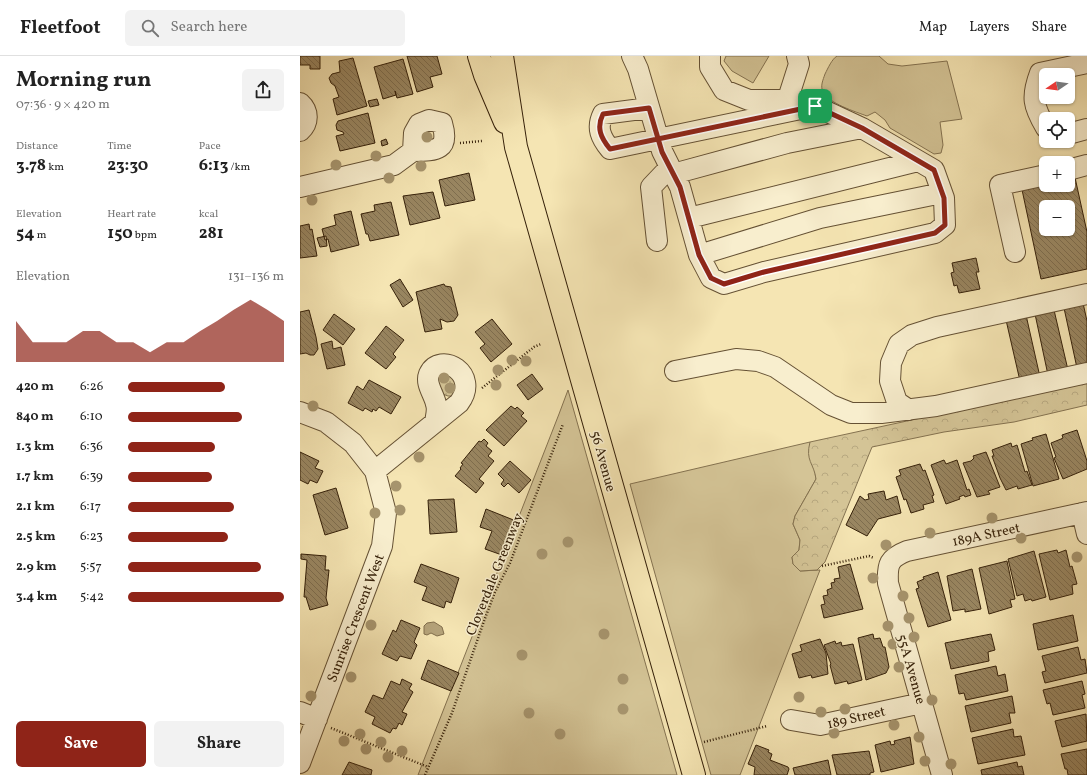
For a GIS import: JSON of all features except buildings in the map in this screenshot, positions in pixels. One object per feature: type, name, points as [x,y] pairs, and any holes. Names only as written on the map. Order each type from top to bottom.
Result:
[{"type":"highway","name":"56 Avenue","points":[[479,56],[485,75],[516,147]]},
{"type":"highway","name":"56 Avenue","points":[[502,56],[516,147],[694,775]]},
{"type":"street","points":[[632,56],[658,139],[680,187],[699,255],[711,278],[724,284],[764,272],[935,233],[945,225],[944,198],[934,170],[862,128],[815,106],[785,106],[750,100],[724,90],[710,67],[710,56]]},
{"type":"street","points":[[785,106],[799,64],[797,56]]},
{"type":"street","points":[[1039,117],[1035,110],[1034,89],[1040,73],[1087,62]]},
{"type":"street","points":[[300,103],[307,115],[305,126],[300,131]]},
{"type":"street","points":[[649,108],[603,114],[599,123],[601,138],[610,149],[658,139],[785,106]]},
{"type":"street","points":[[656,241],[651,187],[672,171],[787,143],[862,128]]},
{"type":"street","points":[[1075,132],[1087,129]]},
{"type":"street","points":[[300,186],[394,164],[413,151]]},
{"type":"street","points":[[689,218],[918,161]]},
{"type":"street","points":[[1075,168],[1087,165]]},
{"type":"street","points":[[1015,252],[1000,185],[1039,177]]},
{"type":"street","points":[[699,255],[820,218],[942,193]]},
{"type":"street","points":[[909,410],[897,402],[890,381],[891,363],[899,344],[912,335],[937,327],[1087,294]]},
{"type":"street","points":[[675,371],[736,359],[758,361],[775,367],[820,398],[851,413],[881,413],[936,406],[1087,373]]},
{"type":"street","points":[[300,412],[326,422],[353,443],[375,471],[435,422]]},
{"type":"street","name":"Sunrise Crescent West","points":[[300,763],[314,719],[382,546],[386,513],[375,471]]},
{"type":"street","points":[[1084,513],[1087,534]]},
{"type":"street","name":"189A Street","points":[[889,563],[896,556],[907,551],[1084,513]]},
{"type":"street","name":"55A Avenue","points":[[889,563],[887,573],[888,583],[942,775]]},
{"type":"street","name":"189 Street","points":[[791,720],[820,725],[922,703]]},
{"type":"path","points":[[456,143],[482,141]]},
{"type":"path","points":[[480,390],[534,347],[541,344]]},
{"type":"path","name":"Cloverdale Greenway","points":[[424,775],[460,693],[495,592],[510,563],[563,424]]},
{"type":"path","points":[[822,566],[869,556],[889,563]]},
{"type":"path","points":[[314,719],[428,767]]},
{"type":"path","points":[[704,742],[767,726]]},
{"type":"green space","points":[[726,56],[769,56],[753,83],[732,71],[724,61]]},
{"type":"green space","points":[[837,56],[879,56],[888,64],[902,66],[947,61],[962,119],[940,122],[943,145],[941,153],[934,154],[890,128],[885,120],[875,112],[867,116],[843,107],[830,100],[823,92],[822,85],[830,64]]},
{"type":"green space","points":[[446,371],[458,385],[452,396],[440,393],[436,376]]},
{"type":"green space","points":[[1087,382],[1087,405],[1014,422],[944,432],[872,447],[825,562],[817,570],[800,571],[793,564],[792,557],[799,550],[800,540],[793,524],[795,516],[816,479],[809,458],[810,442]]},
{"type":"green space","points":[[568,390],[677,775],[418,775],[559,414]]},
{"type":"green space","points":[[810,442],[816,479],[795,516],[793,524],[800,540],[799,550],[792,557],[793,564],[800,571],[820,570],[740,775],[711,775],[630,484]]},
{"type":"shaded area","points":[[434,622],[442,627],[444,634],[437,636],[431,633],[427,635],[424,634],[424,626],[427,623]]},
{"type":"route","points":[[815,106],[803,108],[658,139],[610,149],[601,138],[599,123],[603,114],[649,108],[658,139],[662,152],[680,187],[699,255],[711,278],[724,284],[764,272],[935,233],[945,225],[944,198],[934,170],[862,128],[815,106]]}]
